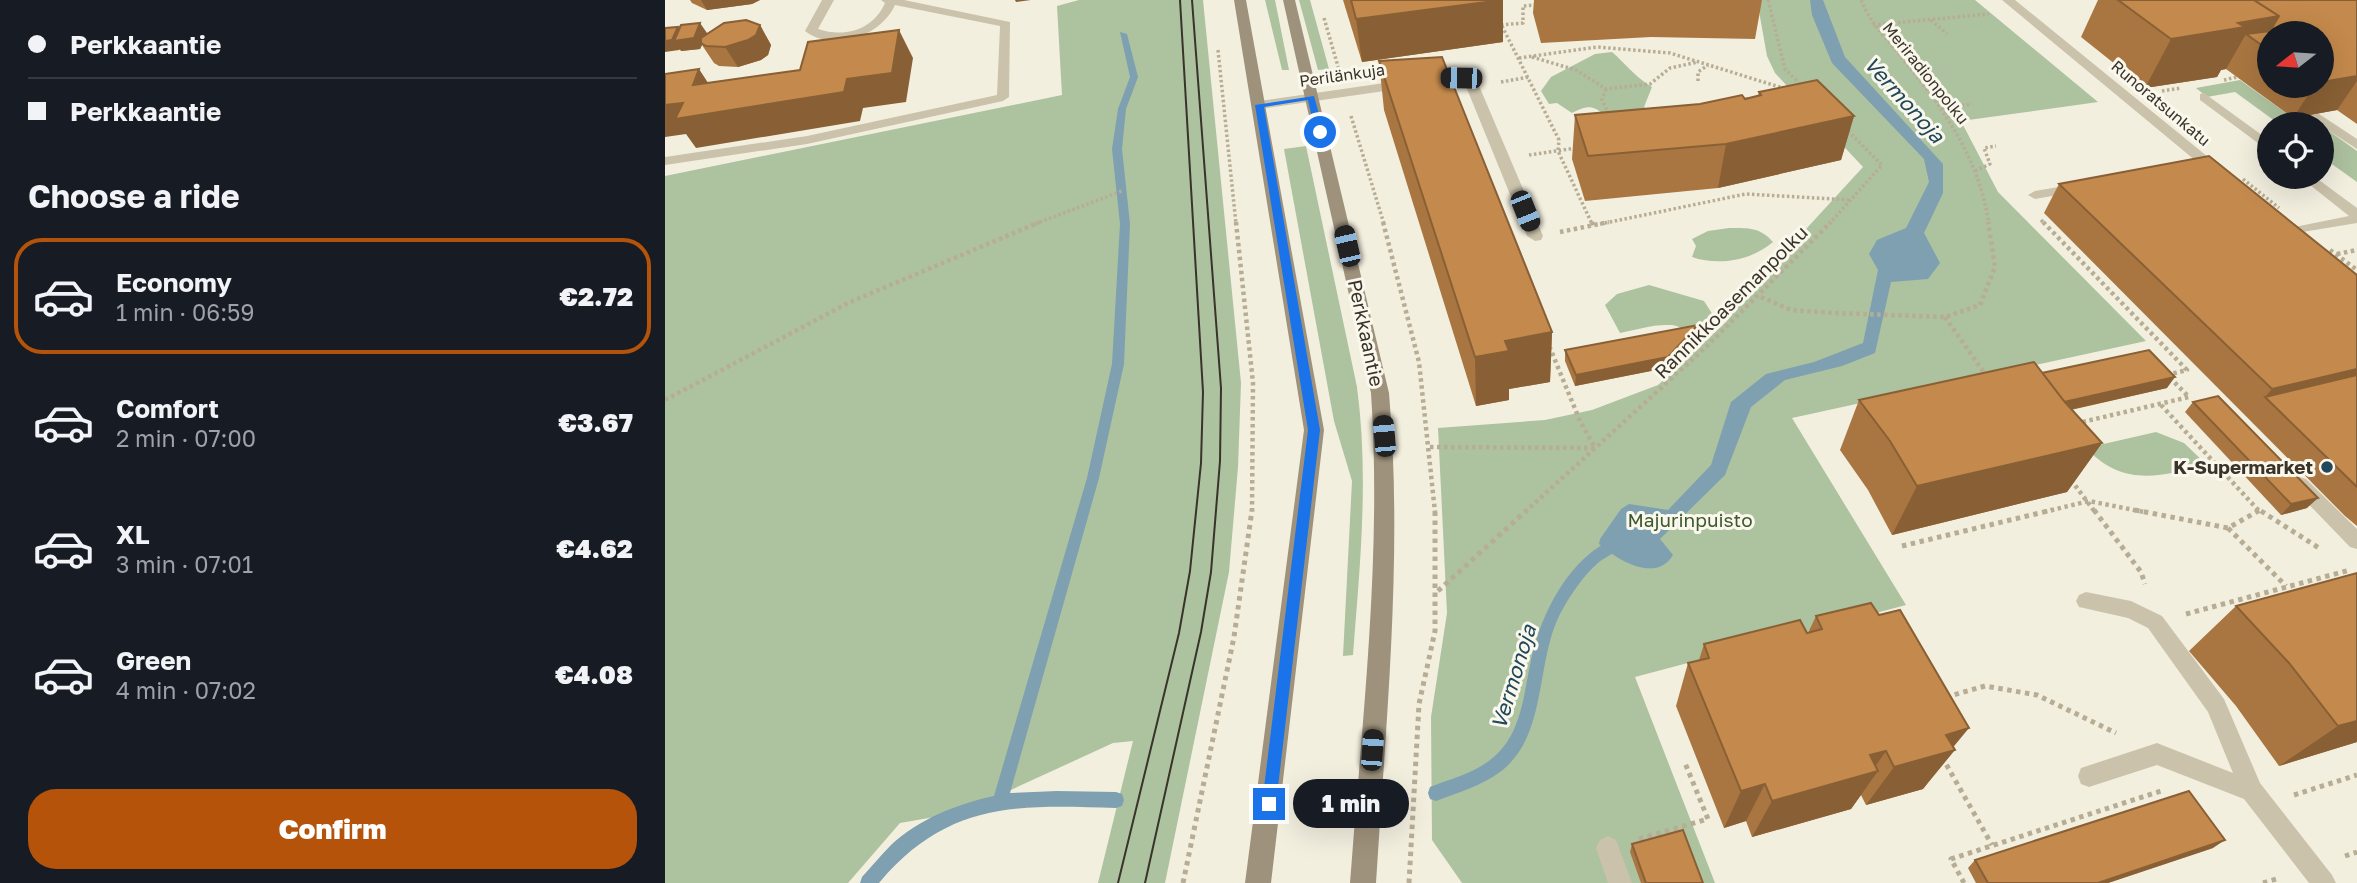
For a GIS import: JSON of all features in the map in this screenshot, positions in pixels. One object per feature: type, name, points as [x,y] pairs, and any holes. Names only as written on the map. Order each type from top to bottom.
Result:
[{"type":"main road","points":[[1240,0],[1314,430],[1283,700],[1258,883]]},
{"type":"main road","name":"Perkkaantie","points":[[1289,0],[1380,393],[1385,458],[1385,551],[1363,883]]},
{"type":"street","name":"Runoratsunkatu","points":[[2008,0],[2228,181]]},
{"type":"street","name":"Perilänkuja","points":[[1259,105],[1345,93],[1409,78],[1470,81],[1535,236]]},
{"type":"street","points":[[2285,228],[2329,256]]},
{"type":"lane","points":[[665,161],[807,140],[1003,97],[1006,24],[889,1],[887,16],[879,25],[866,32],[823,36],[811,31],[828,0]]},
{"type":"lane","points":[[2204,97],[2257,138]]},
{"type":"lane","points":[[2334,129],[2357,145]]},
{"type":"lane","points":[[2187,167],[2207,164]]},
{"type":"lane","points":[[2035,195],[2092,185]]},
{"type":"lane","points":[[2322,189],[2357,217]]},
{"type":"lane","points":[[2285,228],[2357,217]]},
{"type":"lane","points":[[2291,475],[2357,541]]},
{"type":"lane","points":[[2086,601],[2131,610],[2155,622],[2216,706],[2258,797],[2324,883]]},
{"type":"lane","points":[[2089,776],[2157,754],[2258,797]]},
{"type":"lane","points":[[1608,849],[1620,883]]},
{"type":"path","points":[[1534,0],[1536,5]]},
{"type":"path","points":[[1768,0],[1784,69],[1813,97]]},
{"type":"path","name":"Meriradionpolku","points":[[1761,297],[1791,310],[1945,317],[1980,305],[1995,267],[1985,199],[1963,140],[1942,108],[1897,51],[1872,25],[1861,0]]},
{"type":"path","points":[[1547,5],[1523,6],[1523,23],[1501,25],[1559,140],[1558,151],[1594,227]]},
{"type":"path","points":[[1322,11],[1390,245],[1419,362],[1430,447],[1436,520],[1437,591],[1435,631],[1419,704],[1409,883]]},
{"type":"path","points":[[1872,25],[1990,14]]},
{"type":"path","points":[[1931,19],[1947,34]]},
{"type":"path","points":[[1183,883],[1234,637],[1252,510],[1253,383],[1217,40]]},
{"type":"path","points":[[1519,58],[1597,47],[1670,53],[1794,91]]},
{"type":"path","points":[[1531,56],[1576,69],[1606,89],[1650,84],[1670,68],[1699,62]]},
{"type":"path","points":[[1698,81],[1698,72],[1708,65]]},
{"type":"path","points":[[1783,97],[1803,87]]},
{"type":"path","points":[[1606,89],[1602,100],[1613,121]]},
{"type":"path","points":[[1942,108],[1972,104]]},
{"type":"path","name":"Rannikkoasemanpolku","points":[[1437,591],[1761,297],[1853,200],[1882,165],[1843,126]]},
{"type":"path","points":[[1975,171],[1990,164],[1984,148],[1996,146]]},
{"type":"path","points":[[1504,159],[1584,147]]},
{"type":"path","points":[[665,400],[850,302],[1087,202],[1122,191]]},
{"type":"path","points":[[1535,236],[1594,227],[1746,194],[1853,200]]},
{"type":"path","points":[[2035,195],[2019,198],[2187,370],[2167,375],[2189,397],[2071,425]]},
{"type":"path","points":[[2329,256],[2357,250]]},
{"type":"path","points":[[2329,256],[2357,270]]},
{"type":"path","points":[[1945,317],[1990,381]]},
{"type":"path","points":[[1430,447],[1595,448],[1580,421],[1548,342]]},
{"type":"path","points":[[2161,405],[2260,511],[2329,555]]},
{"type":"path","points":[[2065,472],[2141,572],[2155,622],[2286,586],[2355,572]]},
{"type":"path","points":[[1902,545],[2088,501],[2228,528],[2286,586]]},
{"type":"path","points":[[2228,528],[2260,511]]},
{"type":"path","points":[[2341,562],[2355,572]]},
{"type":"path","points":[[1937,699],[1985,687],[2037,695],[2157,754]]},
{"type":"path","points":[[1940,752],[1992,845]]},
{"type":"path","points":[[1608,849],[1707,819],[1685,763]]},
{"type":"path","points":[[1964,883],[1951,859],[2210,775]]},
{"type":"path","points":[[2258,797],[2357,775]]},
{"type":"green space","points":[[1079,0],[1203,0],[1241,383],[1238,467],[1229,572],[1165,883],[1098,883],[1133,741],[1113,743],[963,812],[900,823],[848,883],[665,883],[665,176],[1062,95],[1057,6]]},
{"type":"green space","points":[[1265,0],[1275,0],[1289,70],[1282,70]]},
{"type":"green space","points":[[1299,0],[1310,0],[1329,69],[1318,70]]},
{"type":"green space","name":"Majurinpuisto","points":[[1757,0],[1975,0],[2098,102],[1961,121],[1998,192],[2146,341],[1792,418],[1906,605],[1635,677],[1715,883],[1462,883],[1432,840],[1431,717],[1447,613],[1438,428],[1545,420],[1592,410],[1658,385],[1726,322],[1750,290],[1863,167],[1775,73],[1767,56]]},
{"type":"green space","points":[[1612,52],[1652,87],[1644,107],[1657,116],[1604,115],[1588,107],[1572,113],[1557,103],[1549,104],[1541,91],[1551,77],[1595,54]]},
{"type":"green space","points":[[2240,80],[2257,92],[2257,98],[2265,98],[2285,112],[2262,112],[2235,92],[2207,97],[2196,88]]},
{"type":"green space","points":[[2334,135],[2357,151],[2357,182],[2334,166]]},
{"type":"green space","points":[[1306,146],[1357,387],[1361,421],[1362,521],[1353,655],[1343,656],[1352,481],[1334,421],[1284,149]]},
{"type":"green space","points":[[1729,228],[1758,231],[1773,242],[1755,254],[1734,260],[1713,261],[1692,257],[1696,246],[1692,239],[1708,231]]},
{"type":"green space","points":[[1649,285],[1704,301],[1713,315],[1692,333],[1675,325],[1666,325],[1620,333],[1605,305],[1617,294]]},
{"type":"green space","points":[[2156,432],[2184,443],[2207,465],[2174,473],[2143,476],[2114,469],[2086,448]]},
{"type":"water","points":[[1810,0],[1823,0],[1845,57],[1943,164],[1943,193],[1924,233],[1940,263],[1928,279],[1891,282],[1875,353],[1842,366],[1785,380],[1751,407],[1725,475],[1660,539],[1673,555],[1657,568],[1636,566],[1625,562],[1599,544],[1621,509],[1629,504],[1668,510],[1711,465],[1731,402],[1766,374],[1814,362],[1863,343],[1878,270],[1869,254],[1877,240],[1906,228],[1929,182],[1924,159],[1832,63],[1812,15]]},
{"type":"building","points":[[1351,0],[1502,0],[1356,19]]},
{"type":"building","points":[[2118,0],[2254,0],[2279,16],[2238,23],[2245,27],[2171,39]]},
{"type":"building","points":[[2254,0],[2357,0],[2357,76],[2335,80],[2335,21],[2276,21],[2279,16]]},
{"type":"building","points":[[746,20],[760,25],[756,35],[748,40],[725,47],[706,46],[701,43],[701,38],[724,23]]},
{"type":"building","points":[[700,23],[694,38],[674,41],[681,25]]},
{"type":"building","points":[[678,27],[672,40],[665,41],[665,28]]},
{"type":"building","points":[[899,30],[892,73],[847,79],[844,92],[675,119],[683,103],[665,105],[665,74],[699,69],[693,85],[800,70],[808,42]]},
{"type":"building","points":[[2257,33],[2257,42],[2246,34]]},
{"type":"building","points":[[1442,57],[1552,332],[1505,341],[1509,351],[1475,357],[1379,61]]},
{"type":"building","points":[[1817,80],[1854,116],[1726,144],[1588,156],[1575,115],[1700,104],[1742,95],[1745,99],[1761,95],[1759,92]]},
{"type":"building","points":[[2209,156],[2357,275],[2357,369],[2272,389],[2059,184]]},
{"type":"building","points":[[1698,325],[1668,357],[1576,375],[1565,350]]},
{"type":"building","points":[[2149,350],[2175,377],[2064,402],[2042,373]]},
{"type":"building","points":[[2034,362],[2102,443],[1917,486],[1890,441],[1859,400]]},
{"type":"building","points":[[2357,375],[2357,487],[2265,397]]},
{"type":"building","points":[[2218,396],[2318,498],[2291,504],[2193,402]]},
{"type":"building","points":[[2357,573],[2357,721],[2338,726],[2289,663],[2236,606]]},
{"type":"building","points":[[1871,603],[1879,615],[1900,610],[1969,728],[1946,735],[1955,750],[1894,767],[1886,751],[1870,755],[1878,771],[1772,801],[1765,784],[1741,791],[1688,663],[1709,658],[1704,644],[1800,620],[1807,633],[1822,629],[1816,616]]},
{"type":"building","points":[[2189,791],[2225,840],[2098,883],[1988,883],[1975,860]]},
{"type":"building","points":[[1683,830],[1703,883],[1646,883],[1632,844]]},
{"type":"waterway","points":[[1000,802],[1093,478],[1118,364],[1125,224],[1117,149],[1122,109],[1134,77],[1123,34]]},
{"type":"waterway","name":"Vermonoja","points":[[1436,793],[1486,772],[1510,751],[1529,708],[1541,648],[1550,620],[1584,569],[1618,543]]},
{"type":"waterway","name":"Vermonoja","points":[[868,883],[901,847],[927,829],[978,807],[1030,799],[1116,800]]},
{"type":"tram line","points":[[1118,883],[1179,633],[1190,571],[1201,463],[1203,392],[1180,0]]},
{"type":"tram line","points":[[1145,883],[1201,632],[1211,572],[1220,461],[1221,388],[1192,0]]},
{"type":"place","name":"K-Supermarket","points":[[2327,467]]},
{"type":"route","points":[[1269,804],[1314,430],[1259,105],[1312,97],[1320,132]]}]
